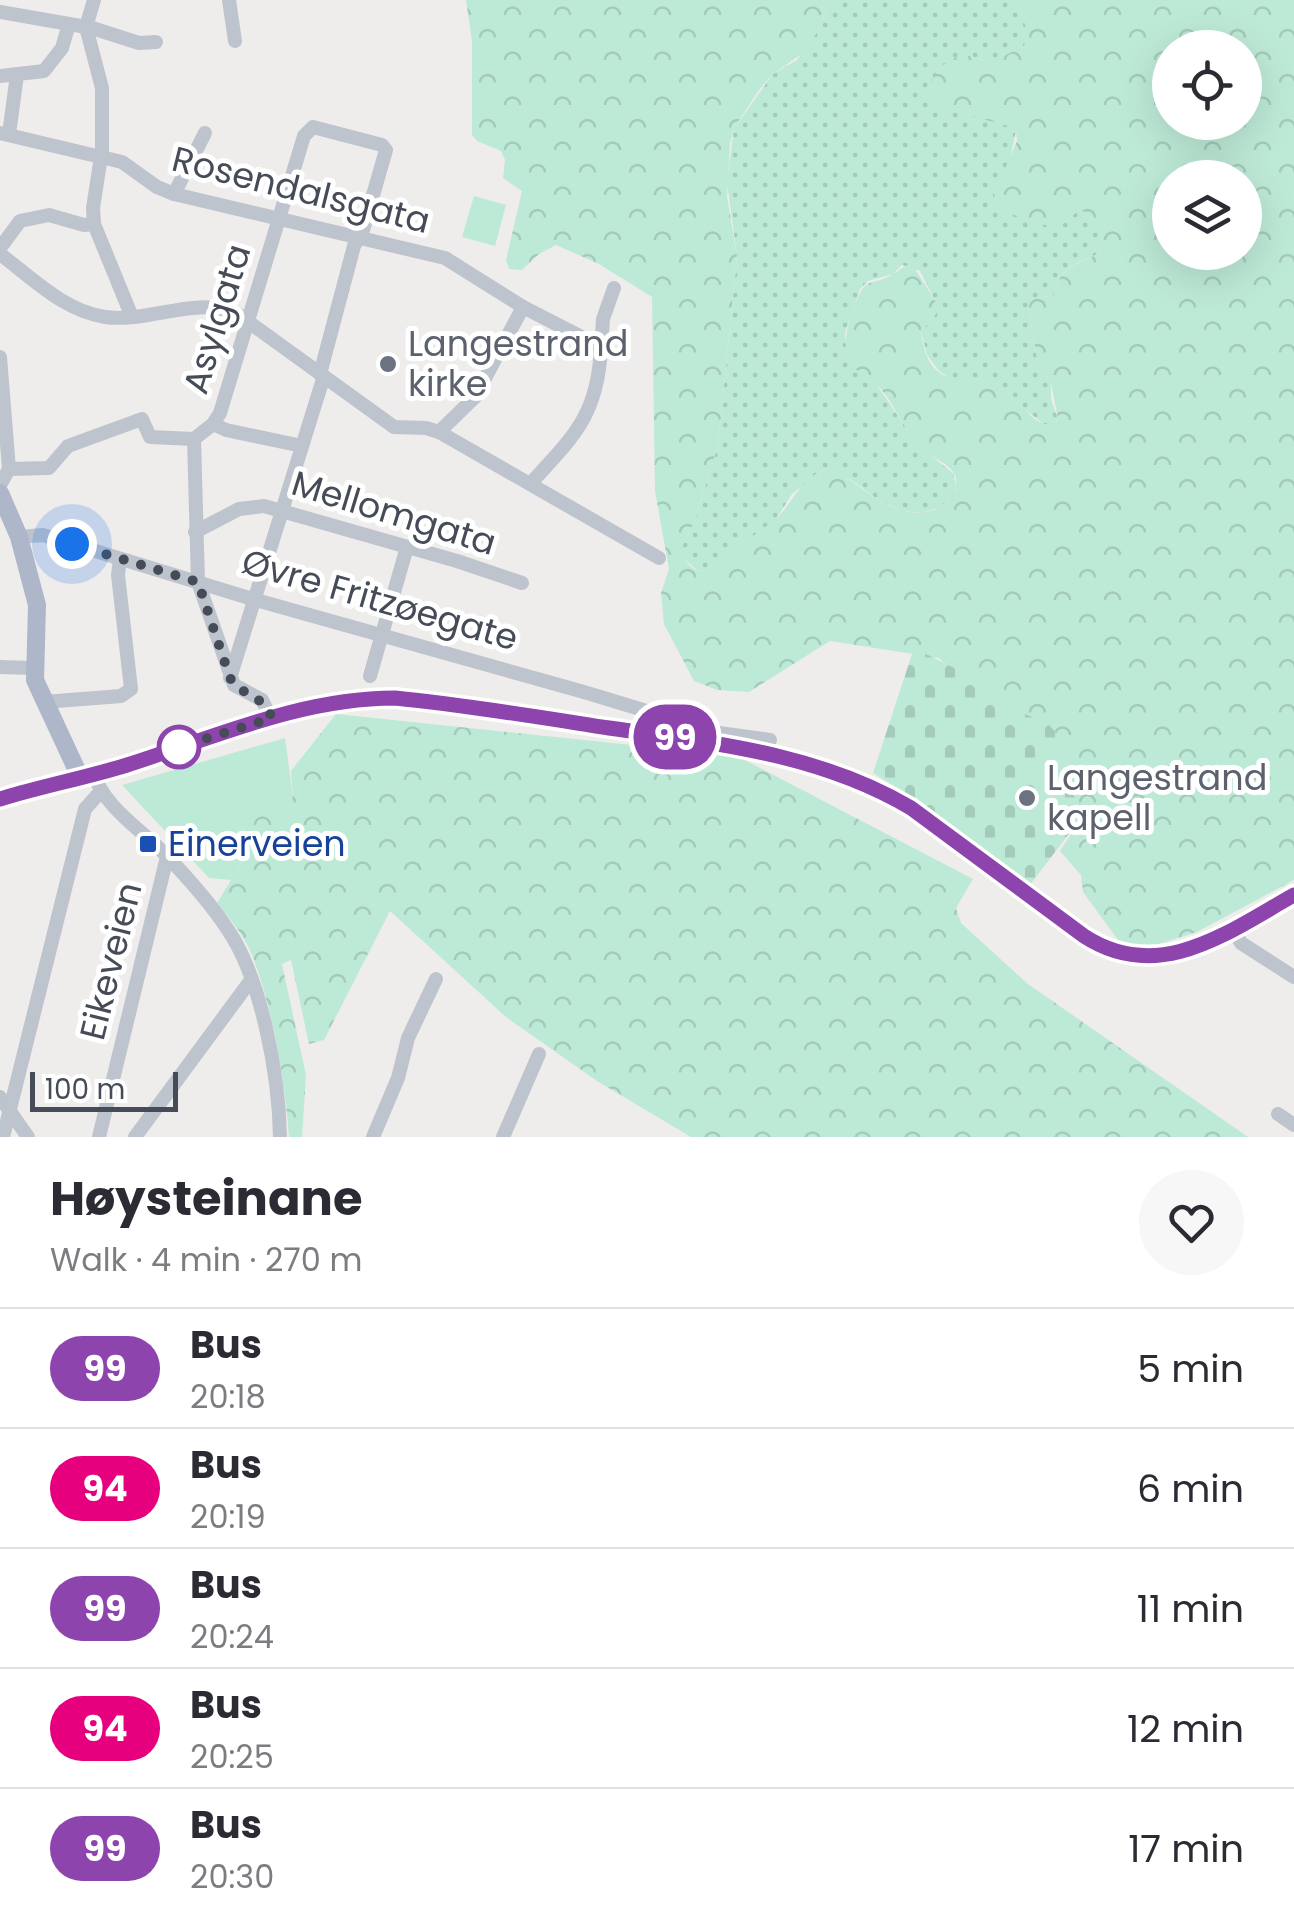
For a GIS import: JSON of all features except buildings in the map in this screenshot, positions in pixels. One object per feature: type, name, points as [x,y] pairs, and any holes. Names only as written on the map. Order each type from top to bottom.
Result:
[{"type":"main road","points":[[0,494],[4,513],[19,537],[37,605],[32,668],[44,702],[91,780]]},
{"type":"main road","points":[[0,799],[91,780],[327,702],[395,698],[766,752],[830,770],[898,801],[1078,932],[1108,950],[1131,956],[1167,955],[1233,929],[1294,895]]},
{"type":"street","points":[[94,0],[86,27],[102,82],[102,157],[94,224],[132,316]]},
{"type":"street","points":[[230,0],[234,41]]},
{"type":"street","points":[[0,12],[86,27],[139,43],[156,42]]},
{"type":"street","points":[[0,76],[40,73],[62,48],[69,24]]},
{"type":"street","points":[[4,134],[16,76]]},
{"type":"street","name":"Asylgata","points":[[230,678],[198,582],[194,439],[214,424],[220,412],[309,128],[386,148],[360,237]]},
{"type":"street","points":[[174,194],[205,133]]},
{"type":"street","name":"Rosendalsgata","points":[[4,134],[126,164],[157,187],[174,194],[445,258],[523,307],[601,347]]},
{"type":"street","points":[[94,224],[49,215],[20,221],[0,251],[75,308],[103,317],[227,310],[394,427],[439,432],[659,558]]},
{"type":"street","points":[[272,718],[262,700],[238,689],[230,678],[284,511],[354,246],[360,237]]},
{"type":"street","points":[[531,484],[576,433],[593,404],[600,373],[603,319],[614,288]]},
{"type":"street","points":[[439,432],[474,397],[523,307]]},
{"type":"street","points":[[0,362],[8,469],[0,485]]},
{"type":"street","points":[[8,469],[49,468],[68,446],[142,419],[150,437],[194,439]]},
{"type":"street","points":[[214,424],[302,446]]},
{"type":"street","name":"Mellomgata","points":[[195,532],[247,506],[264,506],[522,582]]},
{"type":"street","name":"Øvre Fritzøegate","points":[[19,537],[44,536],[729,736],[770,740]]},
{"type":"street","points":[[370,676],[408,547]]},
{"type":"street","points":[[44,702],[121,696],[131,690],[118,575],[120,558]]},
{"type":"street","points":[[0,667],[32,668]]},
{"type":"street","points":[[91,780],[166,856],[230,933],[250,980],[273,1058],[280,1137]]},
{"type":"street","points":[[3,1137],[91,780]]},
{"type":"street","name":"Eikeveien","points":[[99,1137],[166,856]]},
{"type":"street","points":[[1233,929],[1241,944],[1294,977]]},
{"type":"street","points":[[373,1137],[398,1078],[408,1038],[436,978]]},
{"type":"street","points":[[135,1137],[250,980]]},
{"type":"street","points":[[502,1137],[539,1054]]},
{"type":"street","points":[[0,1097],[28,1137]]},
{"type":"street","points":[[1278,1114],[1294,1125]]},
{"type":"green space","points":[[466,0],[829,0],[806,51],[773,74],[759,90],[734,128],[730,144],[727,196],[737,257],[718,445],[695,520],[682,547],[682,556],[699,572],[779,517],[804,484],[822,471],[834,468],[873,496],[903,511],[933,510],[953,495],[954,473],[918,445],[885,395],[858,372],[846,345],[847,329],[863,289],[906,266],[912,264],[939,307],[921,331],[933,366],[953,378],[1005,389],[1040,422],[1055,424],[1058,419],[1051,383],[1037,358],[1028,306],[1033,298],[1053,296],[1066,271],[1100,250],[1099,230],[1088,213],[1079,210],[1062,224],[1048,226],[998,206],[994,194],[1017,141],[1016,132],[1008,126],[933,105],[927,98],[928,91],[934,76],[946,63],[961,56],[992,62],[1024,46],[1028,34],[1017,0],[1294,0],[1294,880],[1197,932],[1153,946],[1118,940],[1083,892],[1081,875],[1060,851],[1081,819],[1056,753],[939,658],[830,641],[749,692],[717,690],[694,681],[664,624],[661,593],[669,569],[655,491],[652,297],[599,264],[556,245],[522,270],[509,269],[506,260],[522,191],[503,178],[505,160],[501,151],[472,135],[472,41]]},
{"type":"green space","points":[[829,0],[1017,0],[1029,35],[1024,46],[992,63],[970,56],[1009,126],[1016,131],[1011,154],[1062,224],[1079,210],[1089,213],[1102,243],[1094,256],[1066,271],[1054,296],[1033,298],[1028,306],[1037,358],[1051,383],[1051,399],[1058,419],[1046,426],[994,385],[952,380],[939,371],[927,355],[921,331],[938,307],[920,271],[902,265],[893,274],[868,281],[860,289],[845,333],[846,347],[918,445],[953,473],[953,497],[922,513],[903,511],[880,501],[850,479],[823,470],[792,494],[775,521],[699,572],[681,556],[718,445],[737,257],[727,182],[734,128],[773,74],[797,60],[820,27]]},
{"type":"green space","points":[[474,196],[506,205],[495,246],[462,237]]},
{"type":"green space","points":[[913,651],[990,686],[1018,711],[1048,724],[1056,733],[1080,819],[1030,885],[915,799],[873,773]]},
{"type":"green space","points":[[336,714],[737,756],[973,879],[956,908],[961,923],[1028,984],[1248,1137],[691,1137],[597,1081],[506,1017],[390,911],[324,1040],[309,1044],[291,960],[282,964],[306,1075],[302,1137],[289,1137],[277,1045],[266,998],[245,941],[217,903],[254,842],[244,825],[293,797],[291,771]]},
{"type":"green space","points":[[285,738],[293,797],[245,825],[254,841],[231,880],[209,878],[122,785]]},
{"type":"bus line","name":"99","points":[[0,799],[123,766],[327,702],[395,698],[752,748],[830,770],[911,808],[1084,936],[1108,950],[1131,956],[1156,957],[1189,949],[1294,895]]},
{"type":"place","name":"Langestrand kirke","points":[[388,364]]},
{"type":"place","name":"Langestrand kapell","points":[[1027,798]]},
{"type":"place","name":"Einerveien","points":[[148,844]]},
{"type":"route","points":[[72,544],[198,582],[230,678],[238,689],[262,700],[272,718],[179,747]]}]
